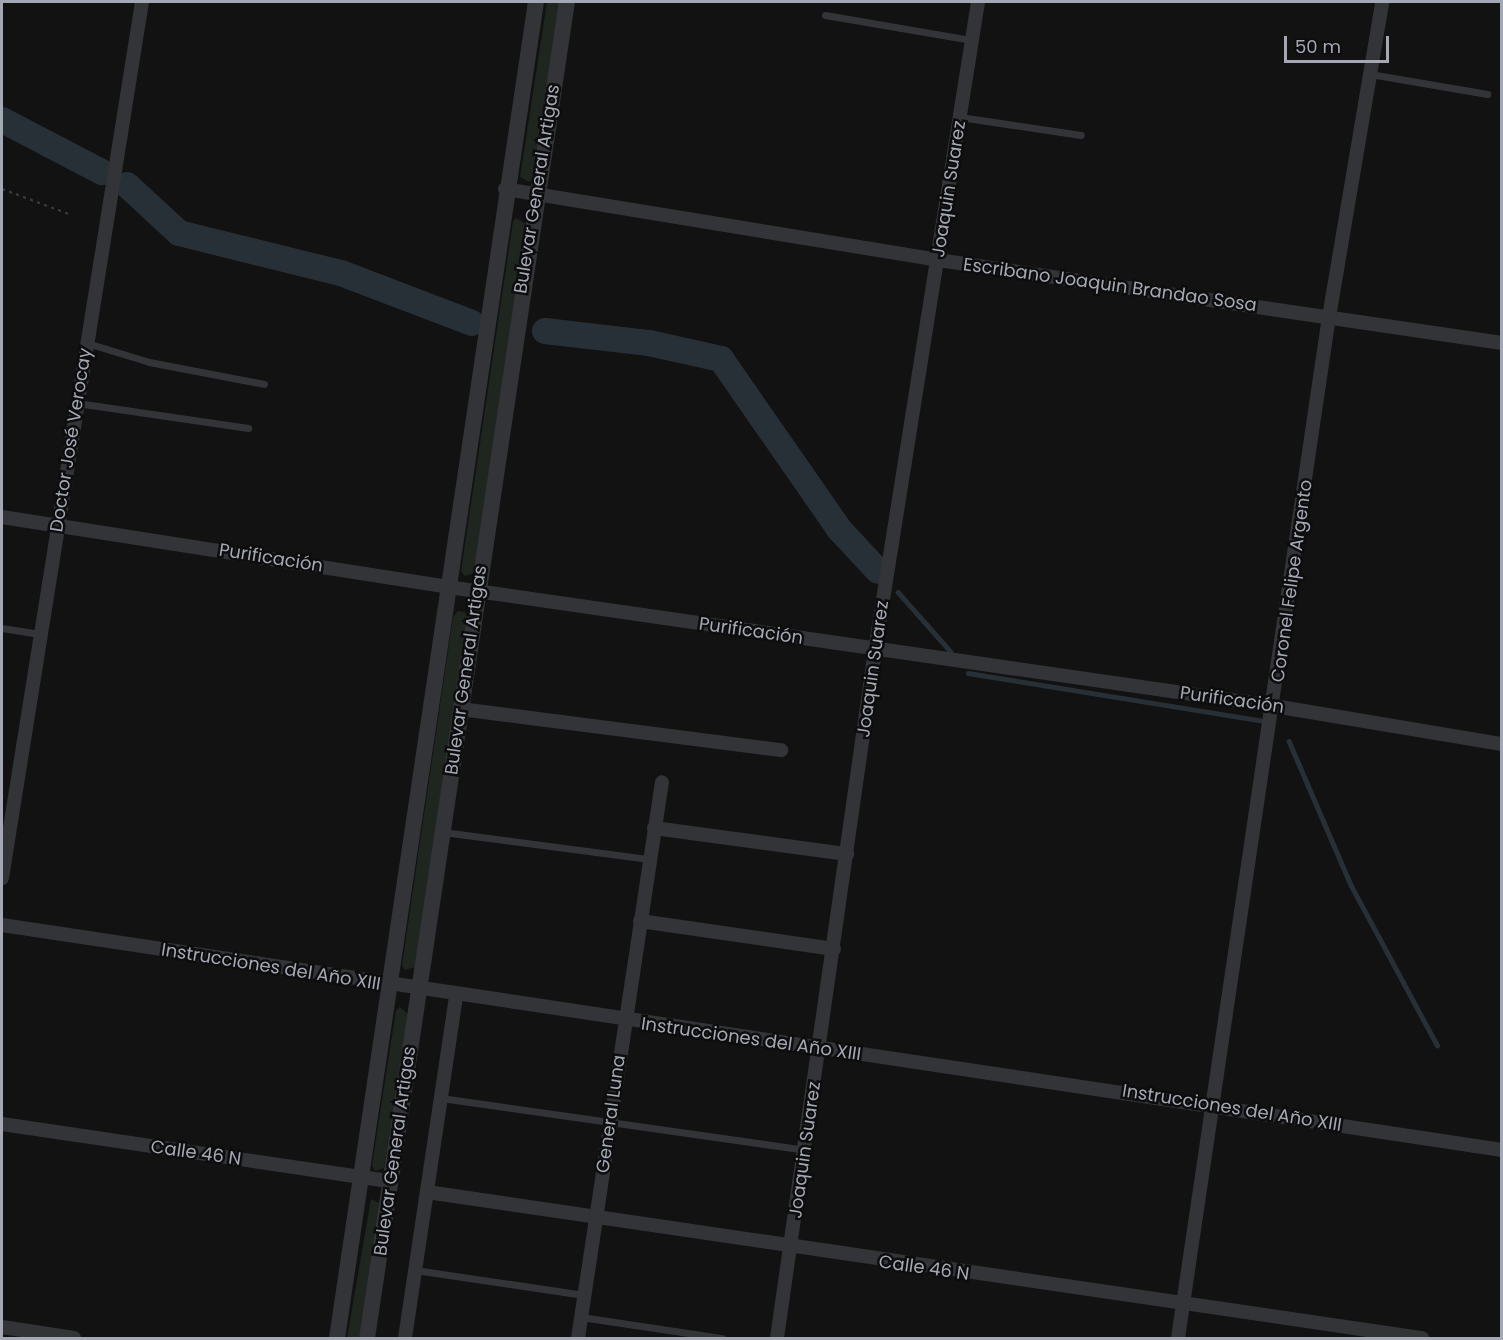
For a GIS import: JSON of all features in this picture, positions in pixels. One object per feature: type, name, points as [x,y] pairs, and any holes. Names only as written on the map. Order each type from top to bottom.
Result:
[{"type":"street","name":"Doctor José Verocay","points":[[2,878],[142,2]]},
{"type":"street","name":"Bulevar General Artigas","points":[[337,1338],[505,189],[536,2]]},
{"type":"street","name":"Bulevar General Artigas","points":[[367,1338],[536,195],[567,2]]},
{"type":"street","name":"Joaquin Suarez","points":[[777,1338],[820,1050],[875,650],[978,2]]},
{"type":"street","name":"Coronel Felipe Argento","points":[[1178,1338],[1274,706],[1329,317],[1382,2]]},
{"type":"street","name":"Escribano Joaquin Brandao Sosa","points":[[505,189],[938,260],[1502,343]]},
{"type":"street","name":"Purificación","points":[[2,517],[477,591],[1274,706],[1502,744]]},
{"type":"street","points":[[460,709],[781,750]]},
{"type":"street","name":"General Luna","points":[[578,1338],[662,782]]},
{"type":"street","points":[[654,828],[847,854]]},
{"type":"street","points":[[640,921],[834,949]]},
{"type":"street","name":"Instrucciones del Año XIII","points":[[2,925],[456,996],[820,1050],[1213,1104],[1502,1150]]},
{"type":"street","points":[[405,1338],[456,996]]},
{"type":"street","name":"Calle 46 N","points":[[2,1125],[390,1181]]},
{"type":"street","name":"Calle 46 N","points":[[427,1192],[1183,1306],[1422,1338]]},
{"type":"street","points":[[8,1331],[74,1338]]},
{"type":"lane","points":[[825,15],[972,40]]},
{"type":"lane","points":[[1370,74],[1487,94]]},
{"type":"lane","points":[[960,117],[1080,135]]},
{"type":"lane","points":[[87,343],[149,362],[264,384]]},
{"type":"lane","points":[[77,403],[248,428]]},
{"type":"lane","points":[[2,628],[40,634]]},
{"type":"lane","points":[[442,832],[649,859]]},
{"type":"lane","points":[[441,1098],[805,1150]]},
{"type":"lane","points":[[415,1270],[584,1295]]},
{"type":"lane","points":[[581,1317],[722,1338]]},
{"type":"path","points":[[2,189],[69,214]]},
{"type":"shaded area","points":[[547,2],[560,2],[533,180],[529,182],[520,177]]},
{"type":"shaded area","points":[[516,218],[526,224],[474,573],[465,576],[461,571],[513,221]]},
{"type":"shaded area","points":[[458,611],[465,612],[467,618],[415,967],[405,970],[402,965],[453,617]]},
{"type":"shaded area","points":[[400,1007],[408,1014],[384,1168],[375,1171],[372,1165],[396,1010]]},
{"type":"shaded area","points":[[371,1199],[379,1203],[359,1338],[347,1338]]},
{"type":"waterway","points":[[2,120],[102,172]]},
{"type":"waterway","points":[[127,185],[179,233],[341,273],[472,323]]},
{"type":"waterway","points":[[545,331],[649,343],[721,359],[839,529],[878,571]]},
{"type":"waterway","points":[[898,592],[951,652]]},
{"type":"waterway","points":[[968,673],[1263,721]]},
{"type":"waterway","points":[[1289,741],[1351,885],[1437,1045]]}]
